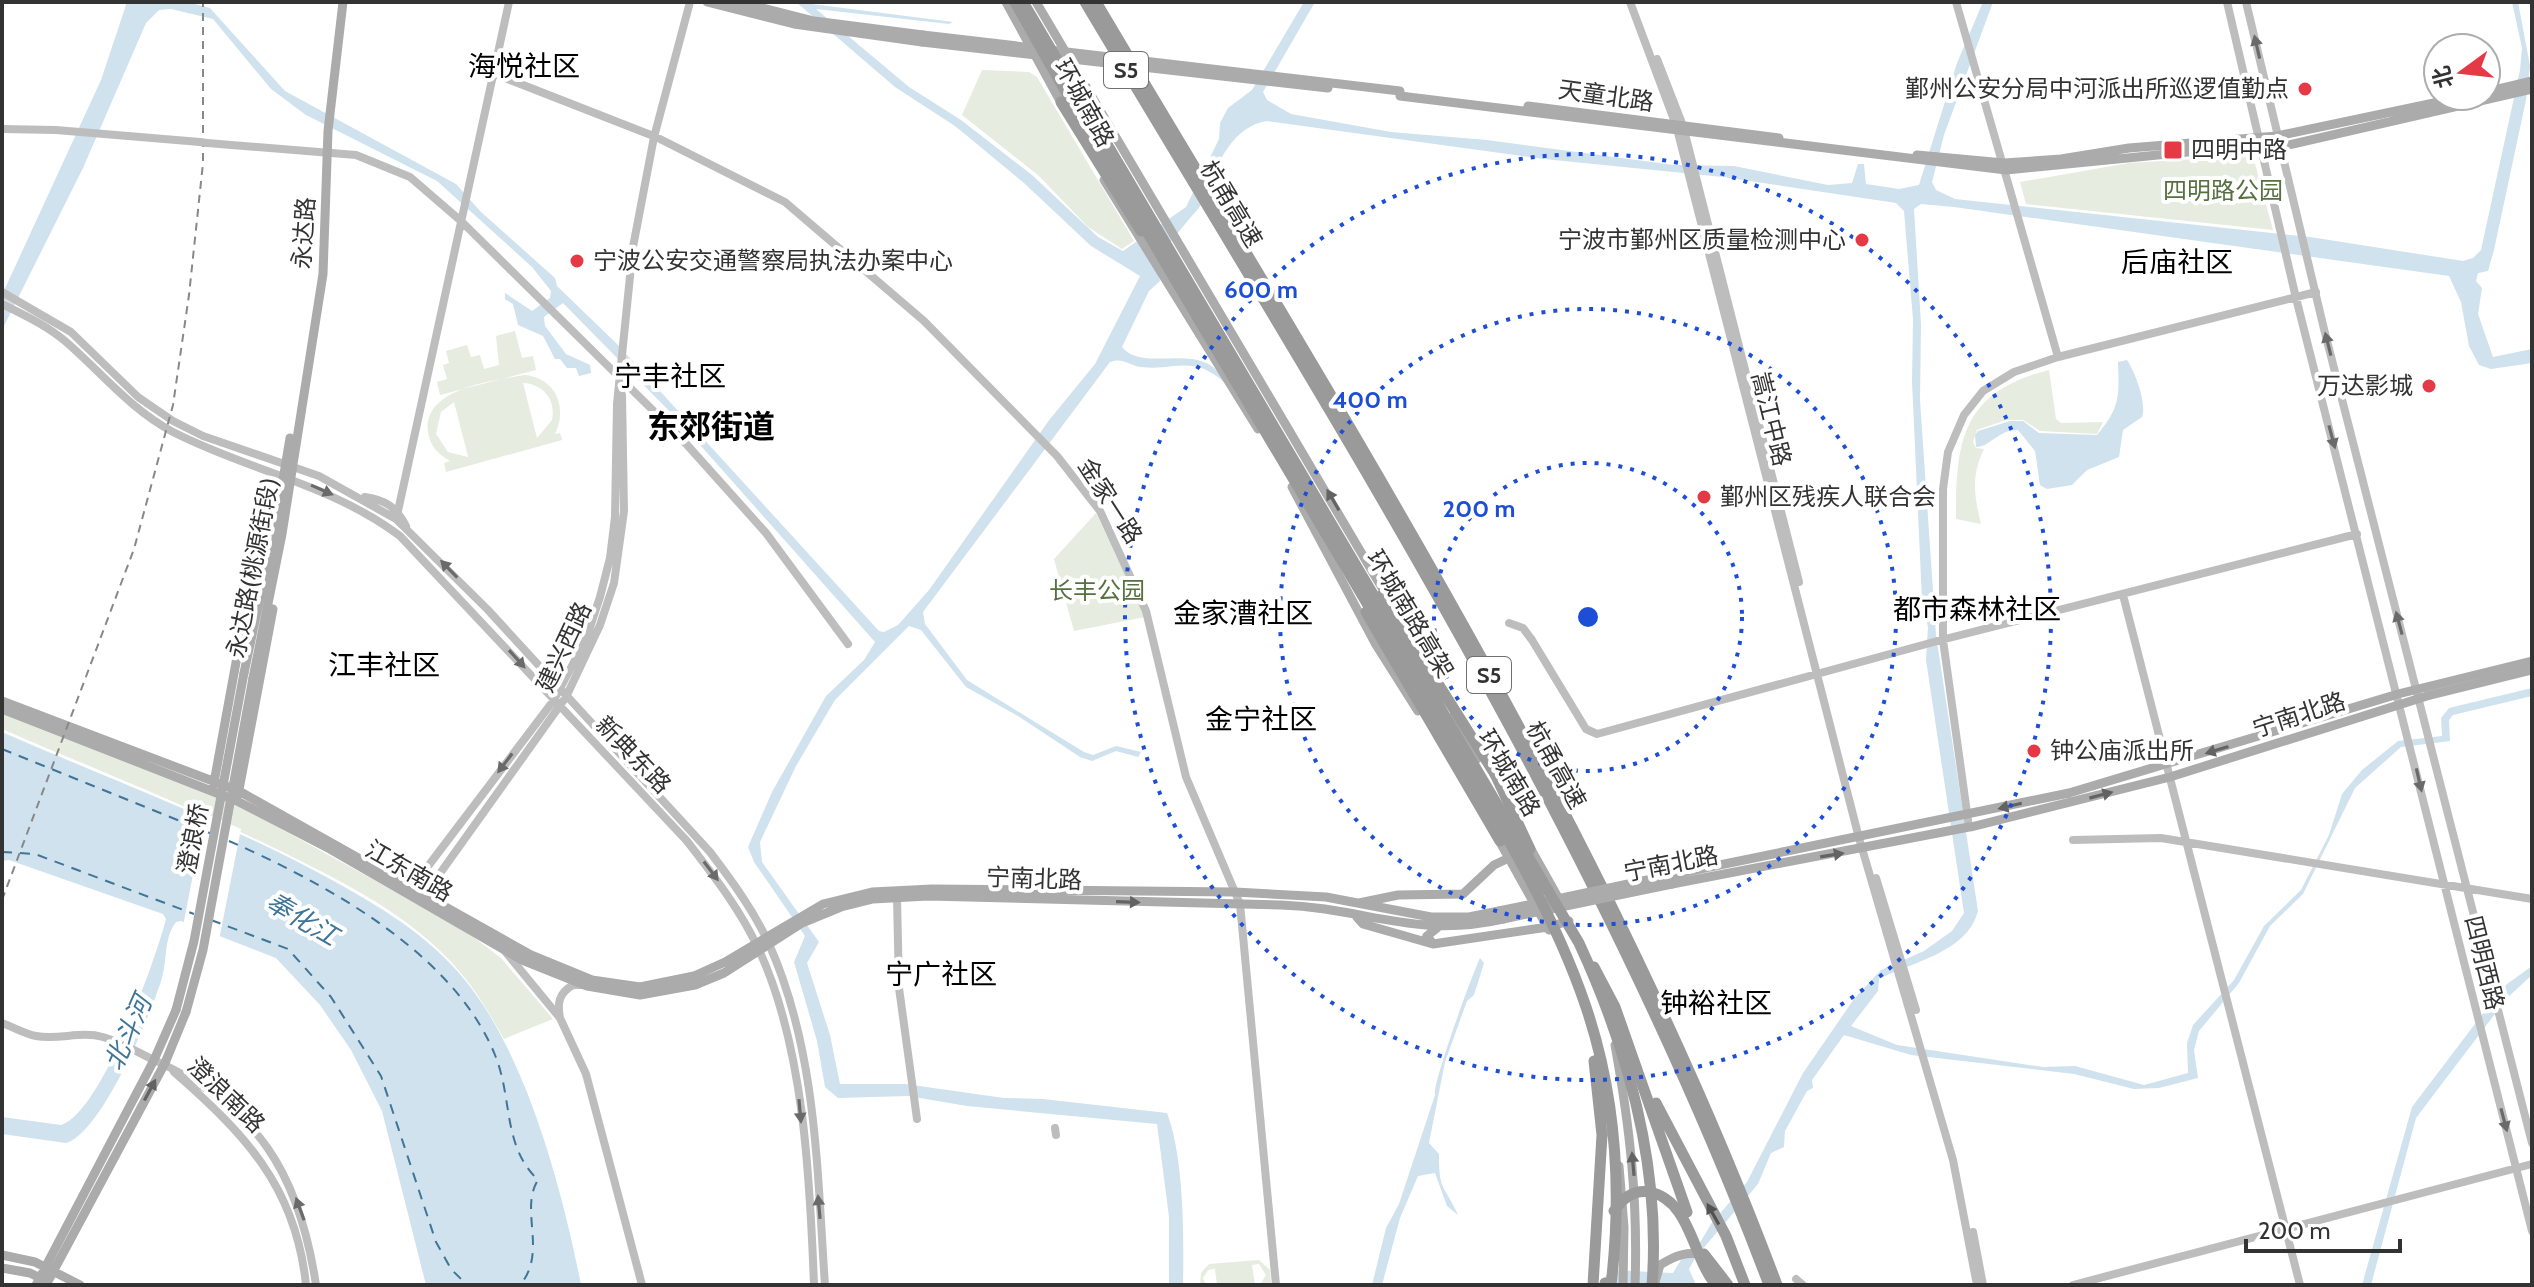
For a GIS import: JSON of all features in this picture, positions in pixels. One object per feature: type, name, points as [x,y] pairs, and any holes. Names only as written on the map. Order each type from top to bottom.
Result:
[{"type":"highway","name":"环城南路高架","points":[[1015,2],[1137,219],[1318,510],[1579,943],[1606,1002],[1629,1073],[1643,1145],[1653,1224],[1653,1285]]},
{"type":"highway","name":"环城南路高架","points":[[1023,2],[1318,510],[1529,882],[1565,953],[1587,1009],[1613,1124],[1619,1285]]},
{"type":"highway","name":"杭甬高速","points":[[1085,2],[1210,203],[1563,822],[1729,1168],[1777,1285]]},
{"type":"highway","name":"杭甬高速","points":[[1096,2],[1192,173]]},
{"type":"highway","points":[[1061,102],[1223,360]]},
{"type":"highway","points":[[1318,510],[1437,734],[1500,841]]},
{"type":"highway","points":[[1318,510],[1363,565],[1495,774],[1530,849]]},
{"type":"highway","points":[[1579,943],[1615,1007],[1702,1250],[1728,1285]]},
{"type":"highway","points":[[1587,1009],[1602,1135],[1593,1285]]},
{"type":"highway","points":[[1628,1040],[1665,1121],[1726,1236],[1745,1285]]},
{"type":"highway","points":[[1605,1285],[1613,1214],[1627,1196],[1645,1191],[1661,1195],[1674,1204],[1703,1267],[1716,1285]]},
{"type":"highway","name":"杭甬高速","points":[[1752,1229],[1769,1285]]},
{"type":"main road","name":"永达路","points":[[289,464],[321,253],[325,131],[337,2]]},
{"type":"main road","name":"永达路","points":[[327,106],[338,65],[343,2]]},
{"type":"main road","name":"天童北路","points":[[707,2],[825,30],[841,29],[1400,93],[1680,130]]},
{"type":"main road","name":"天童北路","points":[[738,2],[841,29]]},
{"type":"main road","name":"环城南路","points":[[1006,2],[1127,223],[1279,462],[1375,643],[1500,841],[1548,927],[1575,986],[1605,1096],[1623,1184],[1624,1270],[1619,1285]]},
{"type":"main road","name":"环城南路","points":[[1036,2],[1160,217],[1300,444],[1569,921],[1610,1018],[1630,1132],[1638,1236],[1635,1285]]},
{"type":"main road","points":[[2502,92],[2531,85]]},
{"type":"main road","name":"天童北路","points":[[1400,93],[1680,130],[2005,166],[2279,142],[2422,107]]},
{"type":"main road","points":[[2279,142],[2422,110]]},
{"type":"main road","name":"永达路(桃源街段)","points":[[248,676],[279,550],[289,464]]},
{"type":"main road","name":"永达路(桃源街段)","points":[[248,676],[266,567],[288,476]]},
{"type":"main road","points":[[238,796],[274,607],[279,550]]},
{"type":"main road","points":[[214,786],[246,608],[266,567]]},
{"type":"main road","name":"宁南北路","points":[[796,922],[845,897],[932,889],[1235,892],[1326,897],[1431,917],[1501,915],[2069,793],[2532,661]]},
{"type":"main road","name":"宁南北路","points":[[2418,694],[2532,670]]},
{"type":"main road","name":"澄浪桥","points":[[181,1011],[248,676]]},
{"type":"main road","name":"宁南北路","points":[[1672,880],[1865,850],[1970,827],[2170,777],[2400,699]]},
{"type":"main road","name":"江东南路","points":[[2,701],[238,796],[426,893],[508,943],[592,980],[640,987],[666,984],[762,944]]},
{"type":"main road","name":"江东南路","points":[[2,709],[214,786]]},
{"type":"main road","name":"江东南路","points":[[238,796],[503,950],[536,967],[587,986],[640,995],[695,985],[724,973],[796,922]]},
{"type":"main road","points":[[1358,903],[1381,897],[1463,894],[1494,865],[1530,849]]},
{"type":"main road","points":[[1379,908],[1381,897]]},
{"type":"main road","name":"宁南北路","points":[[796,922],[841,907],[897,898],[1281,905],[1437,928],[1466,928],[1501,915]]},
{"type":"main road","points":[[1356,916],[1363,924],[1433,944],[1548,927],[1569,921]]},
{"type":"main road","points":[[1433,944],[1427,936],[1437,928]]},
{"type":"main road","points":[[2,1268],[30,1273],[44,1283],[181,1011]]},
{"type":"main road","points":[[50,1268],[165,1063],[181,1011]]},
{"type":"main road","points":[[1653,1285],[1660,1265],[1684,1253],[1712,1258],[1728,1285]]},
{"type":"main road","points":[[2,1255],[35,1262],[80,1285]]},
{"type":"street","points":[[398,511],[509,2]]},
{"type":"street","name":"建兴西路","points":[[426,893],[563,693],[586,639],[610,558],[620,375],[633,247],[654,137],[690,2]]},
{"type":"street","name":"嵩江中路","points":[[1633,2],[1690,157],[1820,674]]},
{"type":"street","points":[[1956,2],[2058,357]]},
{"type":"street","points":[[2227,2],[2278,226],[2400,699]]},
{"type":"street","points":[[2246,2],[2418,694]]},
{"type":"street","name":"金家一路","points":[[495,74],[654,137],[785,202],[906,307],[1013,410],[1057,456],[1100,511],[1146,611],[1186,777],[1240,904],[1276,1285]]},
{"type":"street","points":[[2,129],[73,131],[356,155],[410,177],[462,218],[680,437],[766,533],[848,644]]},
{"type":"street","name":"嵩江中路","points":[[1680,130],[1865,850]]},
{"type":"street","points":[[2,292],[18,306]]},
{"type":"street","points":[[1970,827],[1942,640],[1943,489],[1948,452],[1957,428],[1971,405],[1994,384],[2014,372],[2058,357],[2316,292]]},
{"type":"street","points":[[2,304],[18,306]]},
{"type":"street","name":"新典东路","points":[[18,306],[71,332],[113,375],[173,421],[203,436],[289,464],[359,496],[408,530],[488,610],[710,852],[738,889],[801,1041],[809,1083],[825,1285]]},
{"type":"street","name":"新典东路","points":[[18,306],[64,340],[136,408],[172,431],[225,455],[288,476],[373,516],[400,536],[687,841],[762,944],[795,1064],[814,1285]]},
{"type":"street","points":[[359,496],[383,500],[398,511],[408,530]]},
{"type":"street","points":[[1509,623],[1523,628],[1532,640],[1591,734],[2357,534]]},
{"type":"street","points":[[2123,595],[2300,1285]]},
{"type":"street","name":"四明西路","points":[[2418,694],[2532,1143]]},
{"type":"street","name":"四明西路","points":[[2400,699],[2532,1231]]},
{"type":"street","name":"建兴西路","points":[[413,886],[557,703]]},
{"type":"street","points":[[2073,840],[2138,836],[2186,842],[2532,899]]},
{"type":"street","points":[[1865,850],[1900,953],[1964,1188],[1977,1285]]},
{"type":"street","points":[[1865,850],[1926,1057],[1961,1194],[1977,1285]]},
{"type":"street","points":[[897,898],[899,988],[917,1119]]},
{"type":"street","points":[[503,950],[560,1018],[586,1074],[642,1285]]},
{"type":"street","points":[[560,1018],[558,1005],[562,994],[573,985],[587,986]]},
{"type":"street","points":[[2,1023],[38,1036],[86,1034],[109,1039],[165,1063]]},
{"type":"street","name":"澄浪南路","points":[[165,1063],[224,1115],[261,1158],[290,1215],[304,1260],[306,1285]]},
{"type":"street","name":"澄浪南路","points":[[165,1063],[225,1100],[277,1159],[305,1222],[316,1285]]},
{"type":"street","points":[[2073,1285],[2532,1164]]},
{"type":"green space","points":[[982,70],[1029,72],[1037,77],[1134,241],[1122,249],[1088,227],[1038,175],[962,115]]},
{"type":"green space","name":"四明路公园","points":[[2245,156],[2254,160],[2273,230],[2026,204],[2020,182],[2129,163]]},
{"type":"green space","points":[[515,331],[522,358],[533,356],[536,370],[440,395],[437,382],[447,379],[443,365],[449,363],[446,351],[467,345],[471,357],[480,355],[484,369],[499,365],[496,336]]},
{"type":"green space","points":[[2049,370],[2056,419],[2061,423],[2103,422],[2097,434],[2040,431],[2023,420],[2006,420],[1977,430],[1973,442],[1976,448],[1984,449],[1975,486],[1981,524],[1956,519],[1958,465],[1970,423],[1981,406],[1998,391],[2020,379]]},
{"type":"green space","points":[[525,375],[536,377],[552,388],[560,414],[555,434],[560,433],[562,440],[446,472],[444,463],[450,461],[435,449],[428,432],[429,417],[436,405],[463,389]],"holes":[[[523,383],[537,386],[547,394],[552,406],[552,420],[537,438]],[[454,402],[468,456],[468,457],[448,452],[436,434],[441,412]]]},
{"type":"green space","name":"长丰公园","points":[[1096,513],[1145,617],[1074,631],[1054,559]]},
{"type":"green space","points":[[2,713],[236,804],[374,880],[472,936],[501,958],[553,1019],[504,1039],[461,973],[442,952],[397,916],[321,871],[237,830],[2,729]]},
{"type":"green space","points":[[1259,1260],[1270,1270],[1271,1285],[1260,1285],[1266,1275],[1259,1264],[1252,1265],[1255,1285],[1217,1285],[1215,1269],[1226,1267],[1208,1270],[1203,1278],[1206,1285],[1200,1285],[1201,1273],[1209,1264]]},
{"type":"water","points":[[127,2],[187,2],[210,8],[285,91],[456,184],[481,212],[555,278],[557,286],[617,344],[879,631],[884,632],[898,625],[929,590],[1050,419],[1095,364],[1140,276],[1091,246],[1024,183],[955,126],[895,87],[796,2],[953,22],[816,9],[909,87],[961,120],[1032,175],[1098,237],[1123,251],[1186,207],[1219,139],[1220,123],[1228,108],[1252,90],[1304,2],[1315,2],[1263,92],[1267,100],[1291,114],[1391,132],[1487,140],[1674,165],[1734,166],[1828,185],[1852,183],[1858,164],[1864,164],[1866,184],[1899,189],[1919,185],[1957,63],[1983,2],[1993,2],[1944,135],[1932,182],[1936,190],[1955,199],[2310,237],[2463,261],[2473,258],[2481,250],[2520,70],[2522,48],[2512,2],[2518,2],[2530,66],[2526,100],[2494,250],[2488,271],[2478,273],[2476,281],[2482,288],[2478,314],[2493,357],[2532,349],[2532,363],[2491,369],[2479,365],[2469,346],[2461,302],[2449,276],[1954,207],[1921,204],[1914,209],[1921,324],[1920,400],[1936,635],[1978,911],[1972,925],[1950,946],[1879,979],[1878,991],[1851,1026],[1897,1045],[2043,1067],[2075,1066],[2144,1085],[2188,1073],[2187,1043],[2193,1025],[2234,980],[2264,926],[2301,890],[2329,835],[2342,794],[2362,770],[2398,741],[2442,736],[2441,718],[2449,708],[2532,688],[2532,696],[2453,715],[2449,720],[2450,741],[2401,747],[2355,788],[2303,894],[2270,926],[2239,983],[2199,1031],[2194,1050],[2198,1078],[2159,1088],[2134,1089],[2074,1074],[1911,1055],[1844,1035],[1812,1080],[1813,1088],[1807,1091],[1785,1131],[1784,1147],[1771,1153],[1758,1184],[1695,1258],[1689,1269],[1696,1285],[1598,1285],[1611,1270],[1673,1273],[1687,1250],[1698,1246],[1711,1224],[1747,1182],[1803,1073],[1854,999],[1881,970],[1924,951],[1952,931],[1964,913],[1926,660],[1928,627],[1922,600],[1912,381],[1913,319],[1904,211],[1896,203],[1723,177],[1544,159],[1267,121],[1255,124],[1228,148],[1215,169],[1199,207],[1157,262],[1160,281],[1149,291],[1122,347],[1132,355],[1145,358],[1204,362],[1216,369],[1225,383],[1214,374],[1194,366],[1153,368],[1122,361],[1110,362],[923,612],[925,624],[967,680],[1084,752],[1093,755],[1116,746],[1141,752],[1138,757],[1116,751],[1092,761],[1080,757],[1018,716],[966,687],[921,630],[909,626],[835,700],[796,766],[760,842],[762,862],[819,942],[807,963],[830,1035],[840,1084],[905,1084],[1004,1098],[1043,1099],[1167,1113],[1180,1174],[1183,1244],[1183,1285],[1169,1285],[1169,1217],[1157,1124],[967,1106],[908,1096],[838,1098],[825,1087],[817,1041],[794,962],[805,936],[754,862],[748,847],[772,792],[826,696],[864,660],[875,642],[677,419],[563,303],[544,317],[545,326],[566,354],[590,365],[591,373],[579,376],[576,368],[567,368],[560,359],[555,359],[543,336],[518,325],[513,304],[505,299],[505,293],[532,311],[550,298],[551,291],[532,267],[437,181],[306,115],[271,89],[213,19],[171,9],[159,10],[146,23],[83,168],[2,330],[2,295],[101,80]]},
{"type":"water","points":[[2127,360],[2142,396],[2142,417],[2123,430],[2119,457],[2087,470],[2072,485],[2047,489],[2040,485],[2035,451],[2018,430],[2005,432],[1976,447],[1975,435],[1978,431],[2010,421],[2023,421],[2039,433],[2097,435],[2111,416],[2117,400],[2118,362]]},
{"type":"water","points":[[2,732],[278,852],[374,904],[411,929],[444,957],[482,1004],[522,1079],[551,1163],[581,1285],[426,1285],[382,1111],[351,1050],[320,1005],[276,958],[181,921],[176,922],[169,936],[161,981],[146,1020],[109,1097],[94,1119],[80,1135],[66,1143],[2,1134],[2,1117],[61,1125],[77,1114],[93,1093],[125,1032],[166,919],[163,914],[9,860],[2,861]]},
{"type":"water","points":[[1480,958],[1484,963],[1474,995],[1467,1001],[1445,1062],[1429,1143],[1439,1154],[1441,1181],[1458,1215],[1447,1206],[1435,1173],[1418,1176],[1400,1218],[1382,1285],[1372,1285],[1386,1228],[1399,1204],[1435,1095],[1446,1051]]},
{"type":"water","points":[[2532,966],[2532,975],[2507,998],[2416,1118],[2371,1285],[2362,1285],[2412,1107],[2503,987]]},
{"type":"pier","points":[[205,813],[241,829],[219,940],[183,926]]},
{"type":"ferry route","points":[[2,749],[212,834]]},
{"type":"ferry route","points":[[229,841],[345,900],[383,926],[450,984],[476,1018],[501,1072],[513,1137],[527,1166],[538,1180],[531,1204],[532,1259],[520,1285]]},
{"type":"ferry route","points":[[2,852],[35,854],[194,914]]},
{"type":"ferry route","points":[[211,920],[288,949],[331,997],[381,1076],[436,1242],[451,1269],[467,1285]]},
{"type":"railway","points":[[2,900],[134,549],[173,405],[203,163],[203,2]]},
{"type":"place","name":"鄞州公安分局中河派出所巡逻值勤点","points":[[2305,89]]},
{"type":"place","name":"四明中路","points":[[2173,150]]},
{"type":"place","name":"宁波市鄞州区质量检测中心","points":[[1862,240]]},
{"type":"place","name":"宁波公安交通警察局执法办案中心","points":[[577,261]]},
{"type":"place","name":"万达影城","points":[[2429,386]]},
{"type":"place","name":"鄞州区残疾人联合会","points":[[1704,497]]},
{"type":"place","name":"钟公庙派出所","points":[[2034,751]]},
{"type":"district","name":"海悦社区","points":[[524,66]]},
{"type":"district","name":"后庙社区","points":[[2177,262]]},
{"type":"district","name":"宁丰社区","points":[[670,376]]},
{"type":"district","name":"东郊街道","points":[[711,427]]},
{"type":"district","name":"都市森林社区","points":[[1977,609]]},
{"type":"district","name":"金家漕社区","points":[[1243,613]]},
{"type":"district","name":"江丰社区","points":[[384,665]]},
{"type":"district","name":"金宁社区","points":[[1261,719]]},
{"type":"district","name":"宁广社区","points":[[941,974]]},
{"type":"district","name":"钟裕社区","points":[[1716,1003]]},
{"type":"water label","name":"奉化江","points":[[302,919]]},
{"type":"water label","name":"北斗河","points":[[128,1033]]}]
